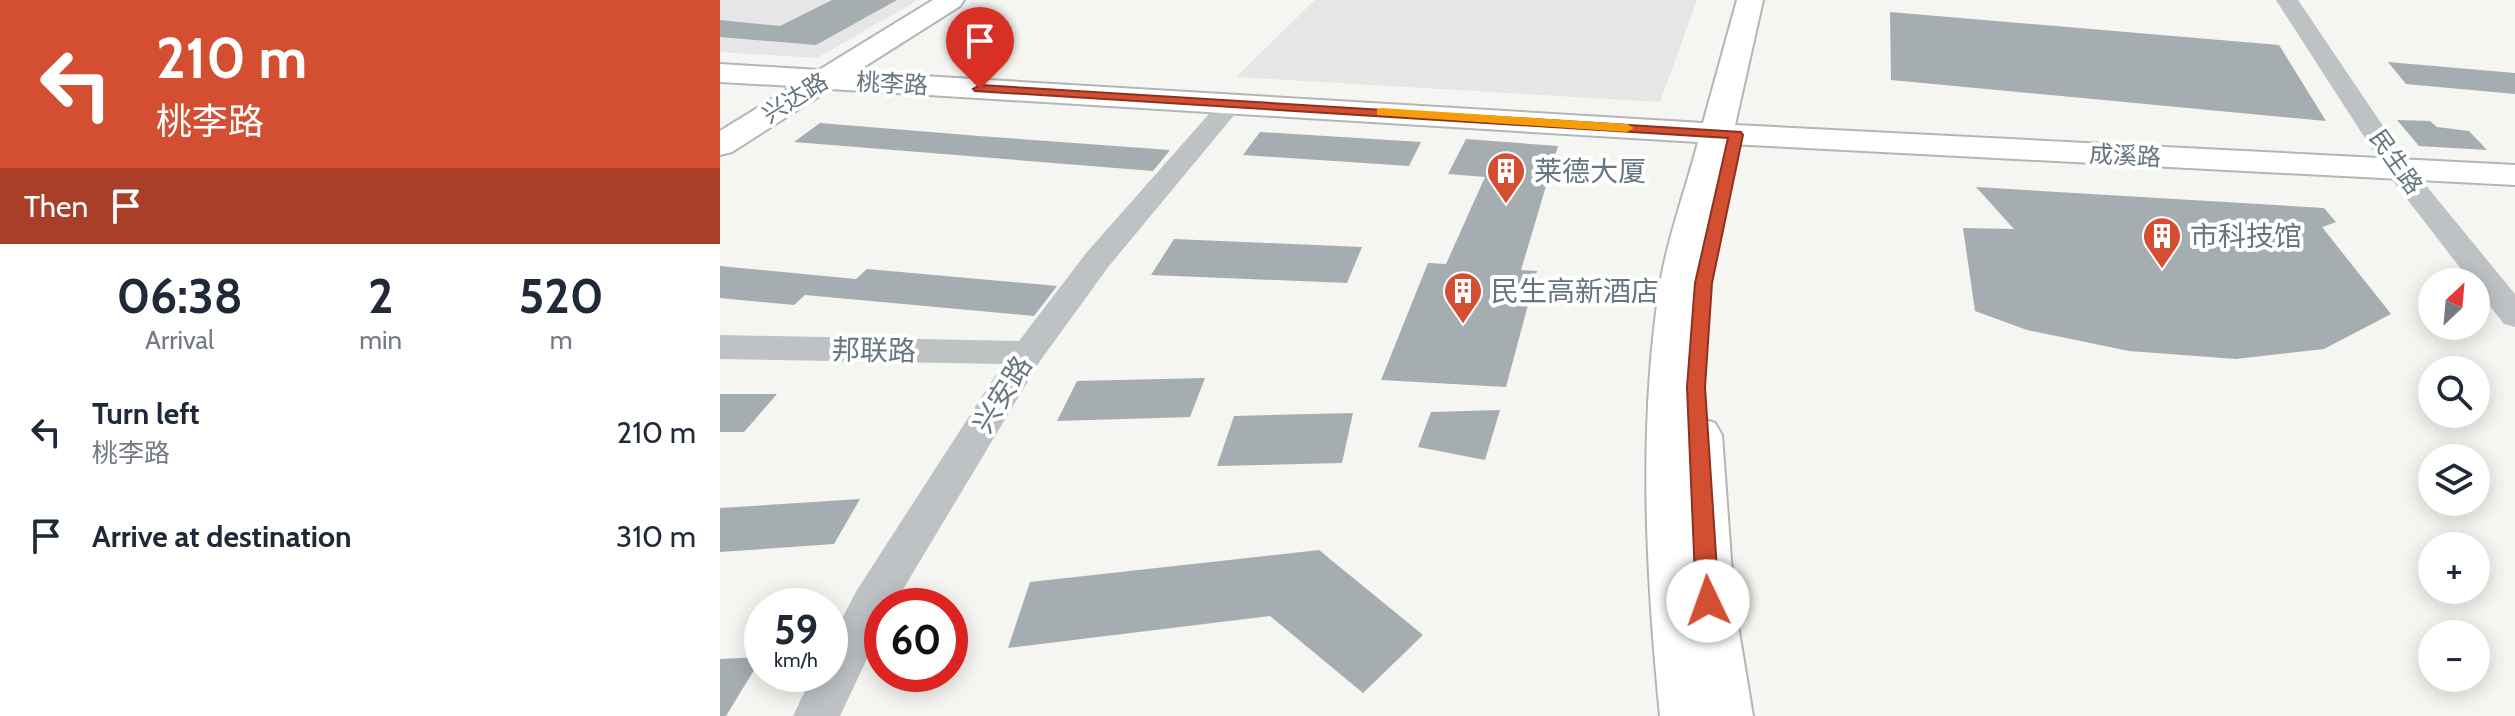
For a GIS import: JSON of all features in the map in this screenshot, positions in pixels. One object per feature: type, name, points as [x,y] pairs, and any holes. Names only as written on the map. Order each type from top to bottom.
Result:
[{"type":"main road","name":"兴达路","points":[[720,145],[933,0]]},
{"type":"main road","name":"兴达路","points":[[720,131],[951,0]]},
{"type":"main road","points":[[1724,716],[1708,601],[1696,387],[1703,283],[1750,0]]},
{"type":"main road","points":[[1689,716],[1675,602],[1670,387],[1680,281],[1766,0]]},
{"type":"main road","name":"桃李路","points":[[720,73],[1726,134]]},
{"type":"main road","name":"成溪路","points":[[1726,134],[2515,175]]},
{"type":"street","name":"民生路","points":[[2287,0],[2400,171],[2515,316]]},
{"type":"street","name":"兴安路","points":[[816,716],[872,603],[1028,353],[1098,259],[1233,102]]},
{"type":"street","name":"邦联路","points":[[720,347],[1028,353]]},
{"type":"shaded area","points":[[720,0],[918,0],[817,58],[720,52]]},
{"type":"shaded area","points":[[1315,0],[1697,0],[1660,102],[1236,77]]},
{"type":"building","points":[[832,0],[897,0],[816,45],[720,37],[720,20],[780,26]]},
{"type":"building","points":[[1890,12],[2279,45],[2326,121],[1891,80]]},
{"type":"building","points":[[2388,62],[2515,73],[2515,94],[2406,84]]},
{"type":"building","points":[[2397,120],[2430,121],[2437,127],[2469,131],[2487,150],[2419,146]]},
{"type":"building","points":[[820,123],[1170,150],[1153,171],[794,142]]},
{"type":"building","points":[[1260,132],[1421,142],[1409,166],[1243,155]]},
{"type":"building","points":[[1466,139],[1558,146],[1521,270],[1537,271],[1506,387],[1381,380],[1428,263],[1446,264],[1485,177],[1448,174]]},
{"type":"building","name":"市科技馆","points":[[1976,187],[2324,208],[2336,222],[2322,227],[2391,314],[2324,349],[2236,359],[2129,351],[2027,330],[1975,311],[1963,228],[2014,229]]},
{"type":"building","points":[[1174,239],[1362,247],[1347,283],[1151,275]]},
{"type":"building","points":[[720,266],[856,279],[867,269],[1057,286],[1034,316],[805,295],[794,305],[720,298]]},
{"type":"building","points":[[1205,378],[1190,417],[1057,421],[1077,381]]},
{"type":"building","points":[[720,394],[777,394],[744,432],[720,432]]},
{"type":"building","points":[[1500,410],[1485,460],[1418,447],[1431,412]]},
{"type":"building","points":[[1353,413],[1342,463],[1217,466],[1234,416]]},
{"type":"building","points":[[860,499],[834,544],[720,552],[720,508]]},
{"type":"building","points":[[1319,550],[1423,635],[1363,693],[1270,616],[1008,648],[1030,582]]},
{"type":"building","points":[[744,658],[744,686],[726,716],[720,716],[720,659]]},
{"type":"slow traffic","points":[[1382,112],[1627,128]]},
{"type":"place","name":"莱德大厦","points":[[1506,205]]},
{"type":"place","name":"市科技馆","points":[[2162,270]]},
{"type":"place","name":"民生高新酒店","points":[[1463,325]]},
{"type":"route","points":[[980,89],[1736,135],[1703,283],[1696,387],[1708,601]]}]
